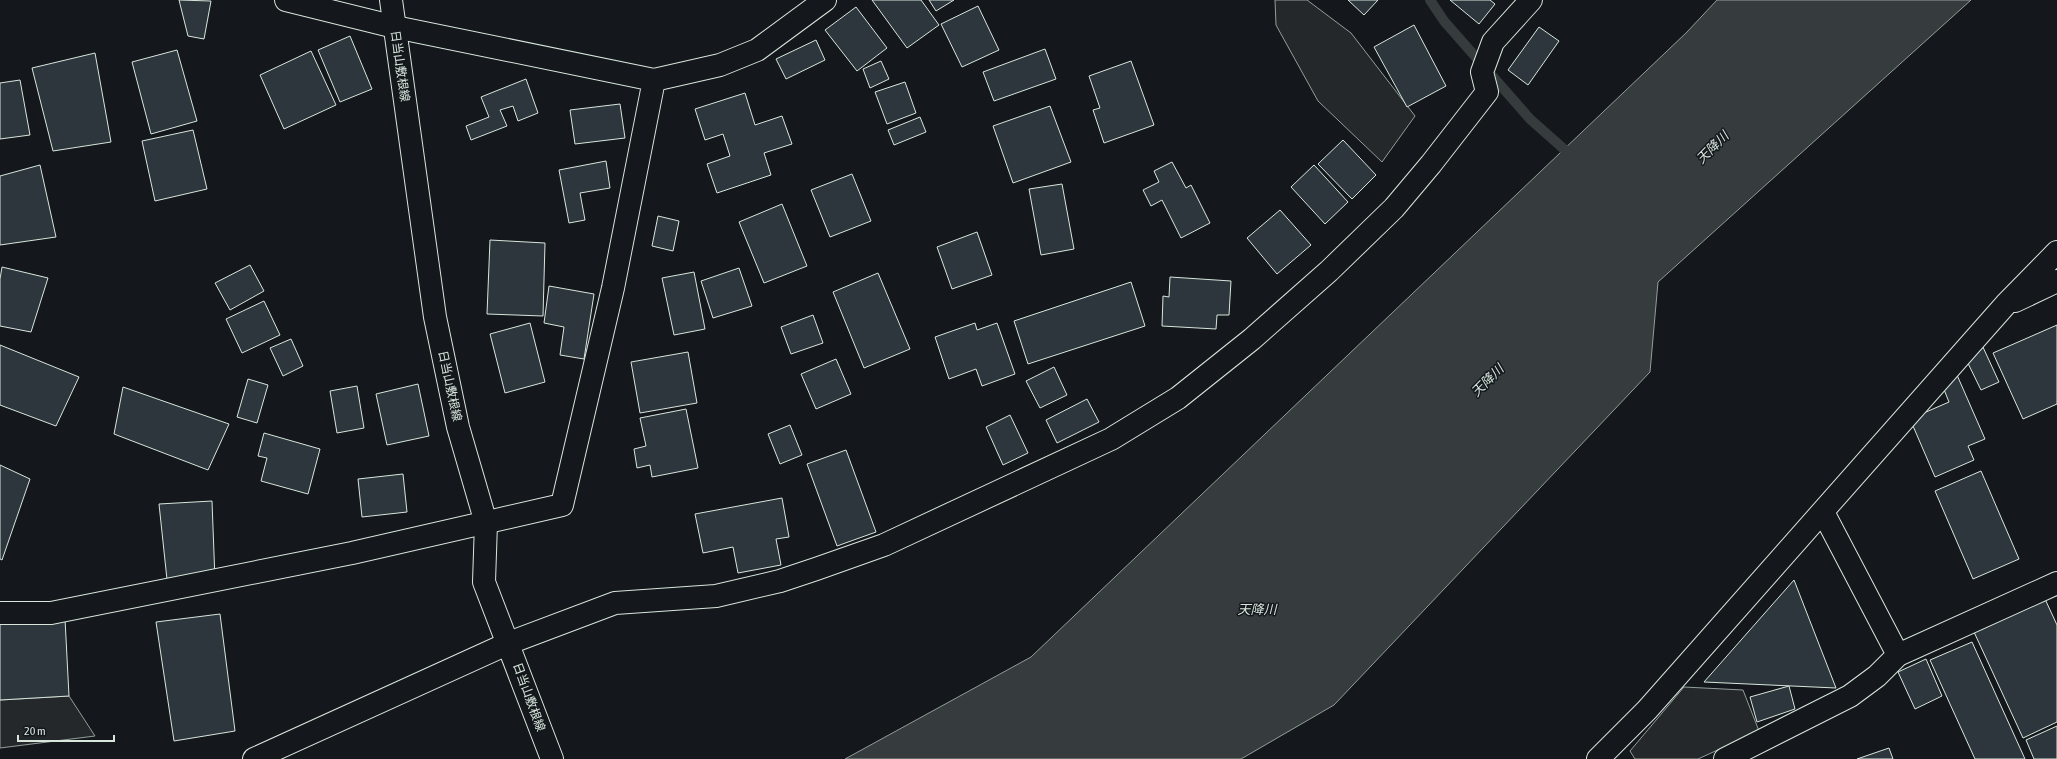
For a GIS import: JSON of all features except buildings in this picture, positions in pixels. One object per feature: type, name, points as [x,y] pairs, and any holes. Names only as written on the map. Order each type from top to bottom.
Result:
[{"type":"street","points":[[286,0],[395,27],[654,80],[708,69],[745,57],[757,50],[825,0]]},
{"type":"street","name":"日当山敷根線","points":[[391,0],[435,317],[458,427],[486,523],[484,582],[509,642],[552,759]]},
{"type":"street","points":[[254,759],[509,642],[615,603],[716,596],[780,581],[816,569],[884,545],[1111,439],[1178,398],[1252,339],[1352,250],[1394,208],[1431,164],[1487,92],[1482,72],[1493,42],[1531,0]]},
{"type":"street","points":[[0,613],[51,613],[352,553],[562,505],[613,288],[654,80]]},
{"type":"street","points":[[1598,759],[1647,710],[2006,304],[2057,252]]},
{"type":"street","points":[[2006,304],[2054,290]]},
{"type":"street","points":[[1823,512],[1898,655]]},
{"type":"street","points":[[1725,759],[1850,696],[1877,676],[1898,655],[2057,583]]},
{"type":"shaded area","points":[[1275,0],[1307,0],[1351,33],[1415,116],[1382,162],[1318,101],[1276,25]]},
{"type":"shaded area","points":[[1684,687],[1743,690],[1759,731],[1698,759],[1635,759],[1630,751]]},
{"type":"shaded area","points":[[69,696],[95,736],[0,748],[0,700]]},
{"type":"water","name":"天降川","points":[[1717,0],[1971,0],[1658,282],[1650,372],[1334,705],[1241,759],[845,759],[1031,657],[1687,32]]},
{"type":"waterway","points":[[1430,0],[1444,21],[1530,119],[1574,158]]}]
